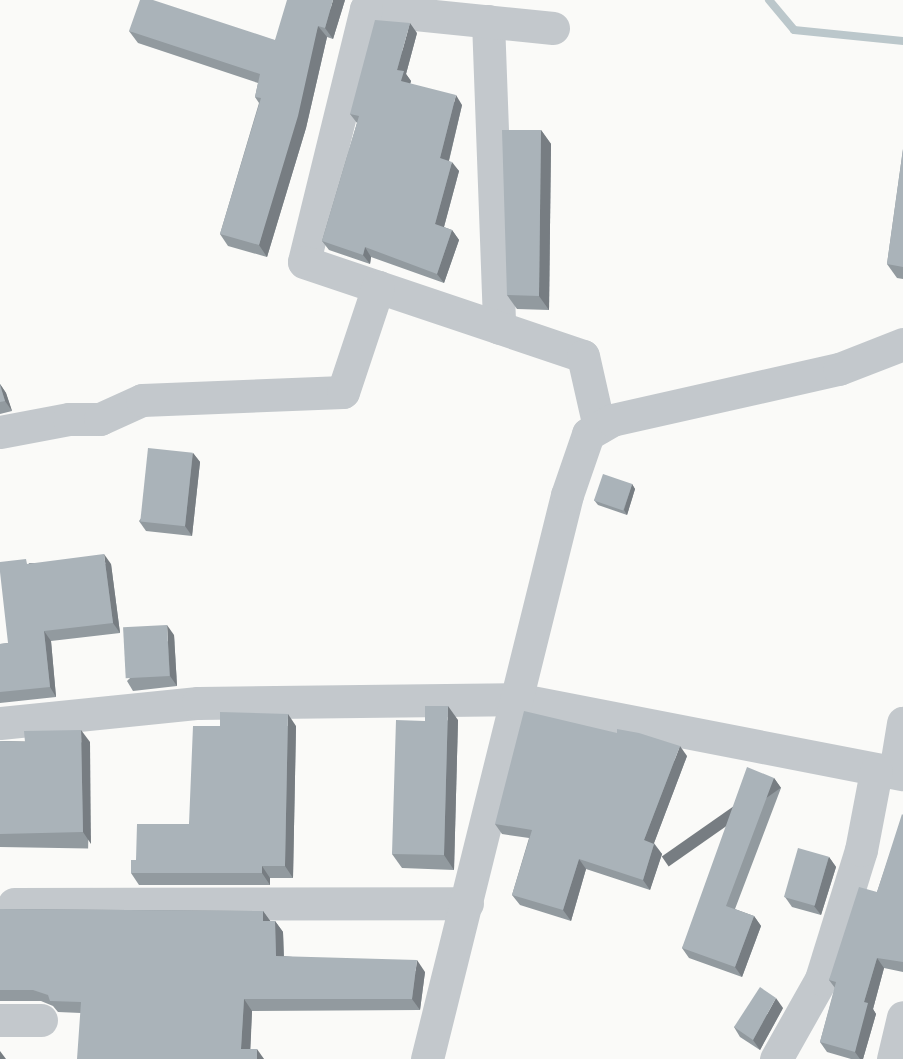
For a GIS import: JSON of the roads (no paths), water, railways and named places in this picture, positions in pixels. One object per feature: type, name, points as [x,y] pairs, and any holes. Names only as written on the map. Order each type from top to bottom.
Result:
[{"type":"street","points":[[553,28],[366,9],[304,262],[583,356],[599,428]]},
{"type":"street","points":[[488,21],[499,328]]},
{"type":"street","points":[[0,432],[69,419],[100,419],[141,400],[343,392],[378,287]]},
{"type":"street","points":[[427,1059],[567,495],[588,434],[612,420],[736,395],[839,369],[903,344]]},
{"type":"street","points":[[0,723],[198,703],[516,699],[891,773]]},
{"type":"street","points":[[776,1059],[821,979],[861,850],[891,773],[903,723]]},
{"type":"street","points":[[14,904],[467,903]]},
{"type":"street","points":[[893,1059],[903,1017]]},
{"type":"street","points":[[0,1020],[40,1020]]},
{"type":"waterway","points":[[769,0],[794,30],[903,41]]}]
